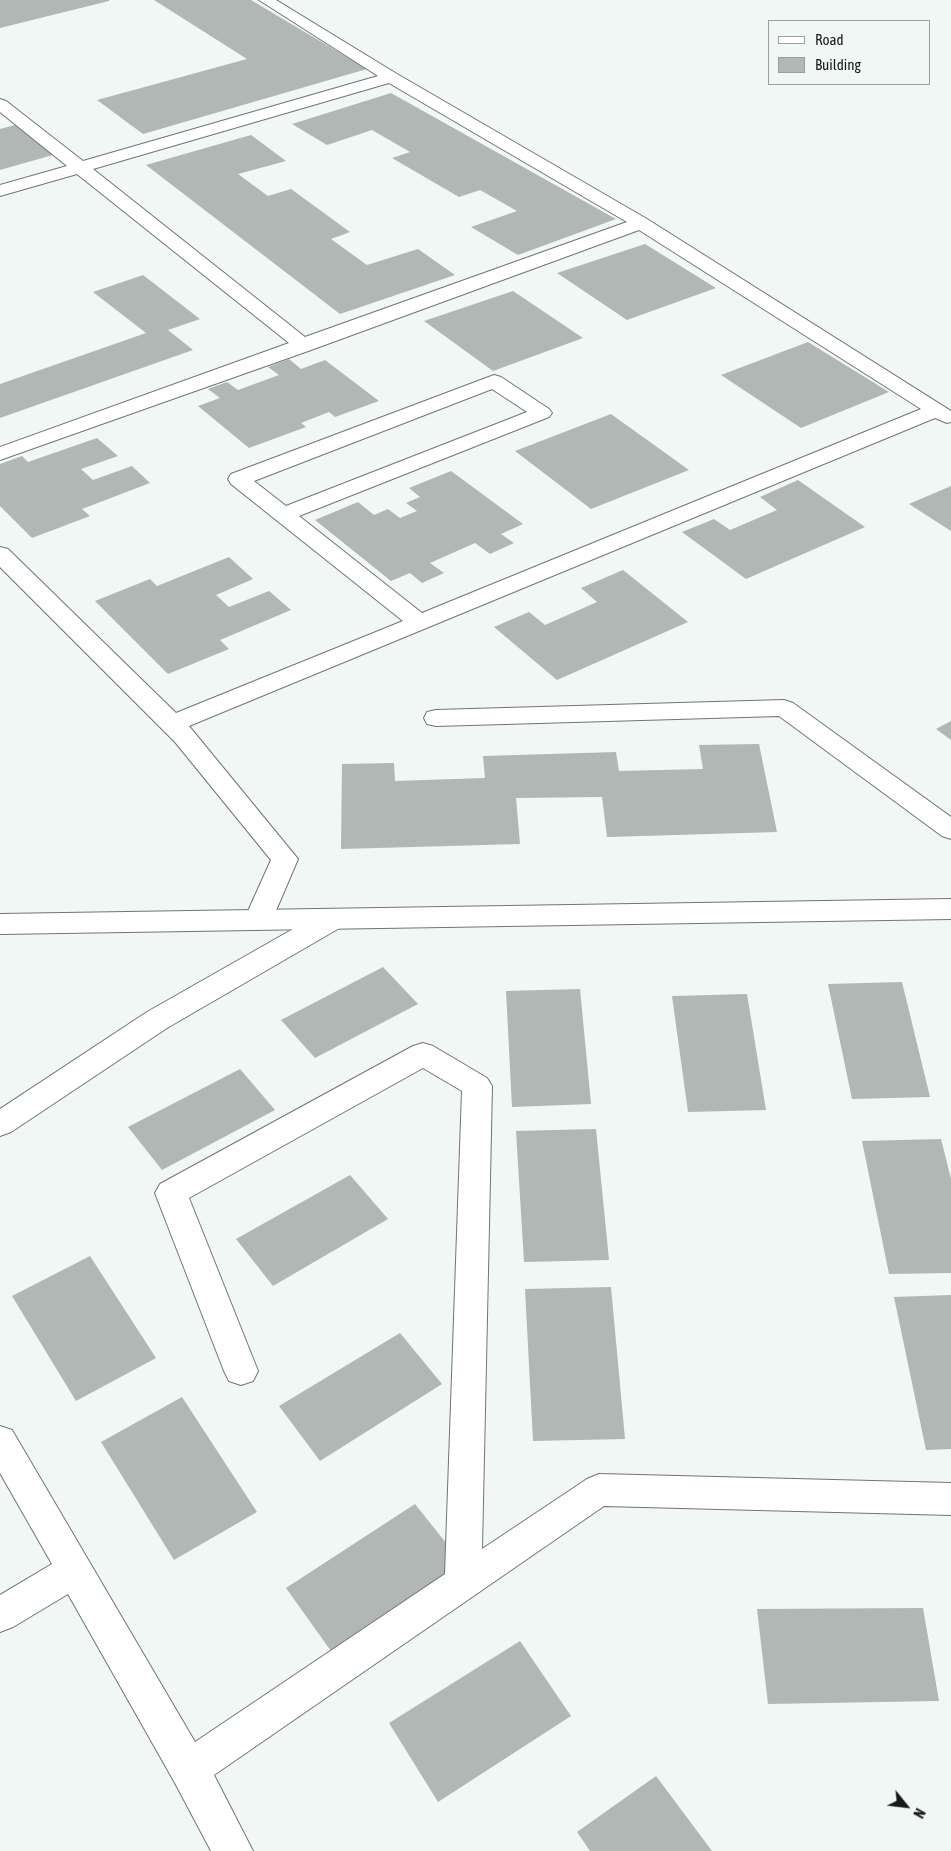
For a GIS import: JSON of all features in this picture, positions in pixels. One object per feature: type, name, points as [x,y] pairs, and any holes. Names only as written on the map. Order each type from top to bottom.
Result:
[{"type":"street","points":[[266,0],[641,223],[943,415]]},
{"type":"street","points":[[0,191],[391,76]]},
{"type":"street","points":[[0,104],[304,346]]},
{"type":"street","points":[[0,454],[641,223]]},
{"type":"street","points":[[284,515],[542,413],[494,381],[239,479],[284,515],[419,622]]},
{"type":"street","points":[[172,724],[419,622],[943,415]]},
{"type":"street","points":[[0,554],[172,724],[285,859],[258,920]]},
{"type":"street","points":[[436,718],[784,708],[951,830]]},
{"type":"street","points":[[0,924],[951,909]]},
{"type":"street","points":[[0,1124],[156,1020],[333,919]]},
{"type":"street","points":[[241,1371],[171,1193],[423,1054],[477,1086],[463,1583]]},
{"type":"street","points":[[0,1441],[189,1769],[233,1851]]},
{"type":"street","points":[[189,1769],[599,1490],[951,1499]]},
{"type":"street","points":[[0,1616],[75,1570]]},
{"type":"building","points":[[0,0],[109,0],[109,1],[0,28]]},
{"type":"building","points":[[154,0],[251,0],[367,69],[143,134],[97,100],[247,59]]},
{"type":"building","points":[[391,93],[616,219],[518,255],[471,227],[517,211],[480,190],[459,197],[392,158],[410,152],[372,130],[327,145],[292,124]]},
{"type":"building","points":[[15,125],[53,155],[0,170],[0,129]]},
{"type":"building","points":[[251,135],[286,161],[238,174],[268,196],[291,189],[350,232],[331,239],[367,265],[418,249],[455,275],[340,314],[146,165]]},
{"type":"building","points":[[645,244],[716,288],[627,320],[557,273]]},
{"type":"building","points":[[143,275],[200,319],[168,330],[193,350],[0,418],[0,384],[146,333],[93,292]]},
{"type":"building","points":[[513,291],[583,338],[493,371],[424,321]]},
{"type":"building","points":[[808,342],[889,392],[801,428],[721,375]]},
{"type":"building","points":[[289,359],[301,369],[325,360],[379,401],[335,417],[329,412],[301,423],[306,427],[249,448],[198,406],[220,398],[208,389],[227,382],[238,390],[279,375],[268,367]]},
{"type":"building","points":[[611,414],[689,470],[591,509],[515,451]]},
{"type":"building","points":[[97,438],[118,456],[81,469],[93,480],[132,466],[150,483],[82,509],[90,516],[32,538],[0,506],[0,464],[22,456],[28,462]]},
{"type":"building","points":[[451,471],[523,524],[501,534],[514,543],[490,554],[475,543],[430,563],[444,573],[422,583],[410,573],[391,581],[315,520],[358,502],[374,515],[388,509],[400,518],[417,511],[406,503],[420,497],[409,488]]},
{"type":"building","points":[[798,480],[865,527],[746,579],[682,532],[714,519],[730,530],[777,510],[760,497]]},
{"type":"building","points":[[951,486],[951,531],[909,504]]},
{"type":"building","points":[[229,557],[253,579],[216,595],[229,607],[269,591],[291,610],[220,640],[229,649],[168,674],[95,601],[150,579],[157,586]]},
{"type":"building","points":[[623,570],[688,622],[557,680],[494,627],[529,612],[545,625],[597,602],[581,588]]},
{"type":"building","points":[[951,721],[951,740],[936,729]]},
{"type":"building","points":[[759,744],[777,832],[607,837],[602,797],[516,798],[520,844],[341,849],[342,764],[394,763],[395,781],[485,778],[483,756],[616,752],[619,771],[703,769],[699,745]]},
{"type":"building","points":[[383,967],[418,1004],[315,1058],[281,1020]]},
{"type":"building","points":[[902,982],[930,1097],[852,1099],[828,984]]},
{"type":"building","points":[[580,989],[591,1104],[512,1107],[506,991]]},
{"type":"building","points":[[747,994],[766,1110],[688,1112],[672,996]]},
{"type":"building","points":[[240,1069],[275,1110],[162,1170],[128,1127]]},
{"type":"building","points":[[596,1129],[609,1260],[524,1262],[516,1131]]},
{"type":"building","points":[[941,1139],[951,1179],[951,1273],[889,1274],[862,1141]]},
{"type":"building","points":[[350,1175],[388,1219],[273,1286],[236,1239]]},
{"type":"building","points":[[90,1256],[156,1358],[76,1401],[12,1296]]},
{"type":"building","points":[[611,1287],[625,1439],[533,1441],[525,1289]]},
{"type":"building","points":[[951,1295],[951,1449],[926,1450],[894,1297]]},
{"type":"building","points":[[400,1333],[442,1384],[320,1461],[279,1406]]},
{"type":"building","points":[[182,1397],[257,1512],[174,1560],[101,1442]]},
{"type":"building","points":[[415,1504],[462,1563],[331,1651],[286,1588]]},
{"type":"building","points":[[923,1608],[939,1701],[768,1704],[757,1609]]},
{"type":"building","points":[[520,1641],[571,1716],[438,1802],[389,1723]]},
{"type":"building","points":[[656,1776],[712,1851],[590,1851],[577,1832]]}]
